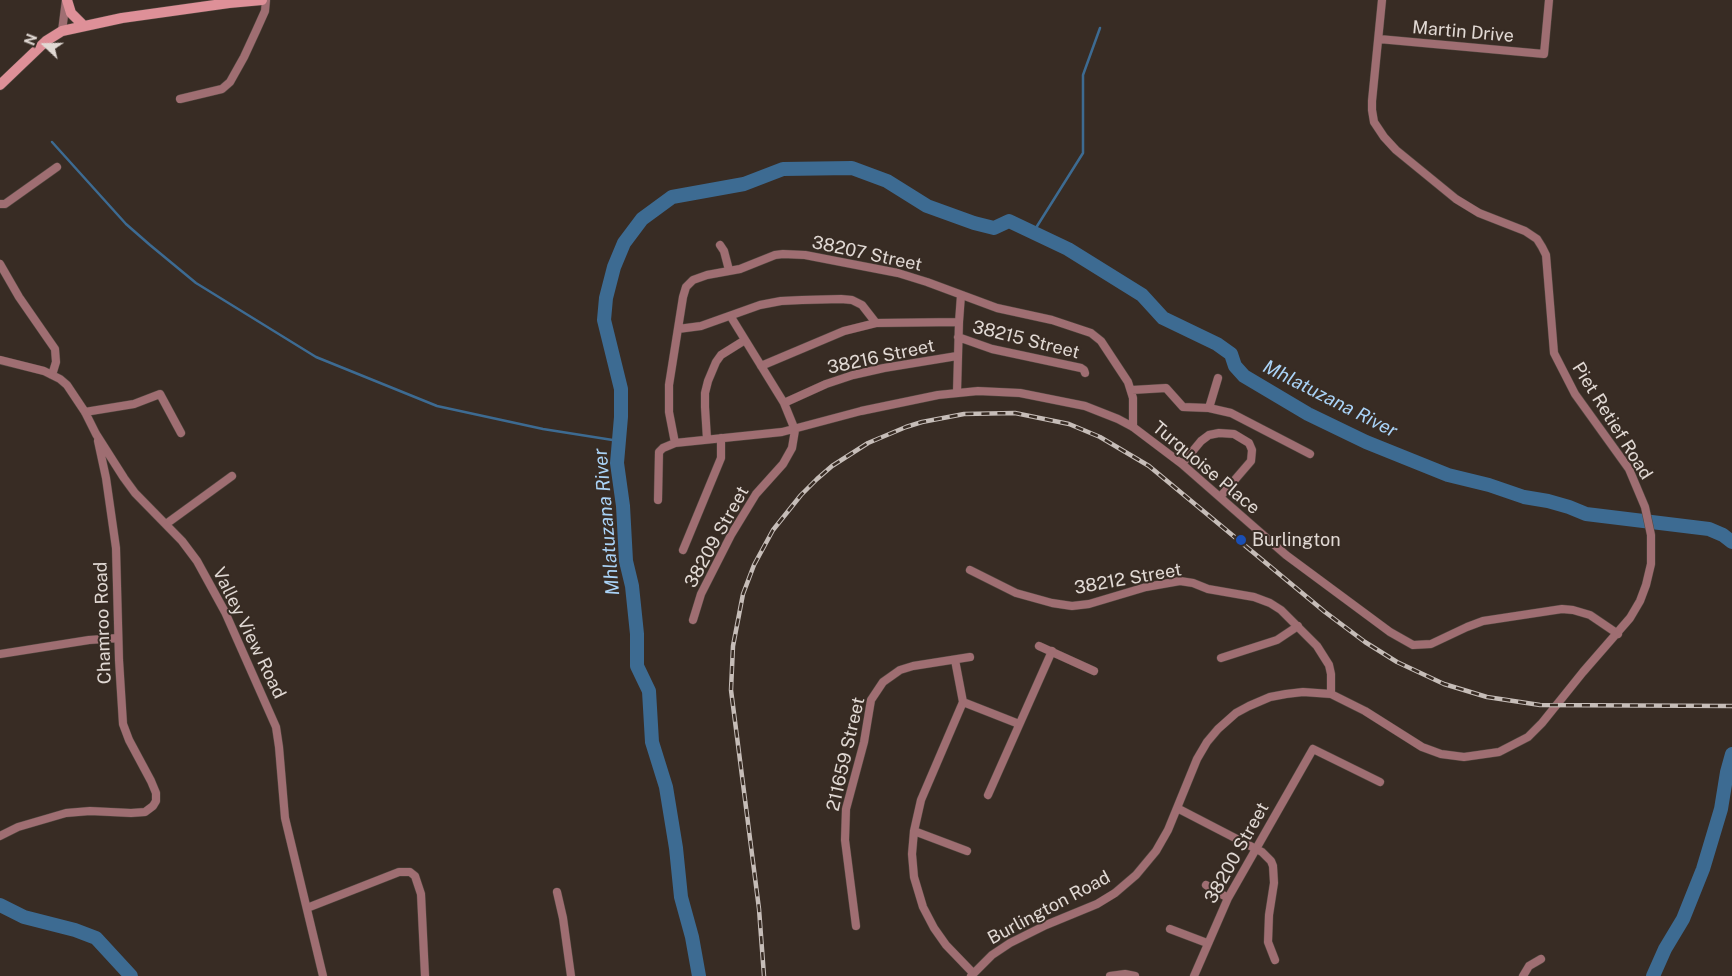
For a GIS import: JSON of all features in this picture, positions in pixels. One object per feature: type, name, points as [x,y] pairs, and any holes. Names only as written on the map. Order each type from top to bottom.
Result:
[{"type":"main road","points":[[66,0],[71,14],[83,25]]},
{"type":"main road","points":[[0,85],[46,41],[62,31],[83,25],[185,8],[262,0]]},
{"type":"street","points":[[62,31],[66,0]]},
{"type":"street","points":[[180,99],[222,88],[230,82],[265,11],[266,0]]},
{"type":"street","name":"Piet Retief Road","points":[[1382,0],[1372,110],[1374,122],[1378,130],[1403,157],[1465,206],[1488,217],[1525,230],[1540,242],[1546,255],[1554,353],[1575,394],[1628,469],[1645,506],[1651,535],[1650,573],[1640,601],[1618,634],[1583,672],[1542,723],[1528,736],[1499,752],[1474,757],[1453,757]]},
{"type":"street","name":"Martin Drive","points":[[1379,39],[1544,54],[1550,0]]},
{"type":"street","points":[[0,204],[5,204],[56,167]]},
{"type":"street","points":[[720,245],[724,251],[729,270]]},
{"type":"street","name":"38207 Street","points":[[675,443],[668,400],[669,385],[684,292],[689,283],[707,275],[740,269],[775,255],[798,254],[898,273],[997,308],[1052,320],[1095,335],[1106,347],[1132,390],[1134,404],[1133,427]]},
{"type":"street","points":[[0,264],[19,297],[55,349],[56,362],[52,375]]},
{"type":"street","points":[[958,392],[958,322],[961,295]]},
{"type":"street","points":[[678,329],[692,328],[731,317],[752,308],[781,301],[841,299],[852,300],[862,305],[876,323]]},
{"type":"street","points":[[731,317],[784,403],[795,430]]},
{"type":"street","points":[[761,366],[844,331],[876,323],[958,322]]},
{"type":"street","name":"38215 Street","points":[[958,338],[992,349],[1081,368],[1085,373]]},
{"type":"street","points":[[707,440],[705,393],[708,381],[721,355],[745,340]]},
{"type":"street","name":"38216 Street","points":[[784,403],[826,384],[853,375],[957,356]]},
{"type":"street","name":"Valley View Road","points":[[0,360],[35,368],[52,375],[67,386],[85,412],[96,434],[124,478],[192,554],[211,585],[276,727],[285,818],[323,976]]},
{"type":"street","points":[[1209,408],[1218,378]]},
{"type":"street","points":[[1132,390],[1166,388],[1183,407],[1209,408],[1231,412],[1310,454]]},
{"type":"street","name":"Turquoise Place","points":[[675,443],[766,435],[795,430],[861,411],[924,397],[958,392],[999,391],[1039,395],[1085,406],[1133,427],[1182,464],[1286,555],[1404,641],[1413,644],[1431,644],[1483,622],[1562,609],[1590,615],[1618,634]]},
{"type":"street","points":[[85,412],[134,404],[160,394],[181,433]]},
{"type":"street","name":"38209 Street","points":[[693,620],[701,594],[731,535],[756,494],[783,464],[792,448],[795,430]]},
{"type":"street","points":[[1182,464],[1201,441],[1209,435],[1219,433],[1234,434],[1248,443],[1252,450],[1251,462],[1220,497]]},
{"type":"street","name":"Chamroo Road","points":[[0,836],[18,827],[66,813],[90,811],[131,814],[145,812],[155,804],[156,793],[128,740],[123,724],[118,638],[116,548],[106,478],[96,434]]},
{"type":"street","points":[[683,550],[721,458],[721,438]]},
{"type":"street","points":[[658,500],[659,452],[663,448],[675,443]]},
{"type":"street","points":[[166,524],[232,476]]},
{"type":"street","name":"38212 Street","points":[[970,570],[1016,593],[1052,604],[1072,606],[1089,604],[1146,587],[1180,581],[1208,589],[1242,594],[1270,603],[1281,610],[1317,646],[1329,664],[1331,694]]},
{"type":"street","points":[[1220,658],[1277,640],[1298,626]]},
{"type":"street","points":[[0,654],[89,640],[118,638]]},
{"type":"street","points":[[1039,646],[1094,671]]},
{"type":"street","points":[[988,795],[1052,651]]},
{"type":"street","name":"211659 Street","points":[[856,926],[845,840],[846,809],[862,749],[871,700],[883,682],[900,670],[913,666],[970,657]]},
{"type":"street","points":[[955,660],[963,702],[926,787],[917,814],[912,854],[914,877],[923,907],[946,945],[972,975]]},
{"type":"street","name":"Burlington Road","points":[[972,975],[992,955],[1025,934],[1085,910],[1115,892],[1136,875],[1156,851],[1177,808],[1197,759],[1207,742],[1236,713],[1248,706],[1270,697],[1286,694],[1302,692],[1331,694],[1365,711],[1422,748],[1453,757]]},
{"type":"street","points":[[963,702],[1019,724]]},
{"type":"street","name":"38200 Street","points":[[1194,976],[1228,898],[1313,749],[1380,782]]},
{"type":"street","points":[[1177,808],[1256,849],[1271,861],[1274,874],[1268,942],[1275,960]]},
{"type":"street","points":[[914,831],[967,851]]},
{"type":"street","points":[[307,908],[399,872],[410,872],[415,876],[421,894],[425,976]]},
{"type":"street","points":[[1206,885],[1228,898]]},
{"type":"street","points":[[557,892],[571,976]]},
{"type":"street","points":[[1170,929],[1207,943]]},
{"type":"street","points":[[1522,976],[1529,966],[1542,959]]},
{"type":"street","points":[[1110,976],[1125,974],[1135,976]]},
{"type":"waterway","points":[[1034,231],[1083,153],[1083,75],[1100,28]]},
{"type":"waterway","points":[[52,142],[126,224],[196,283],[316,357],[437,406],[543,429],[619,441]]},
{"type":"waterway","name":"Mhlatuzana River","points":[[699,976],[692,937],[681,897],[676,848],[666,787],[652,742],[649,691],[637,666],[637,634],[632,586],[626,561],[623,506],[617,463],[621,417],[621,389],[604,320],[606,298],[614,267],[624,243],[642,219],[672,197],[744,184],[783,169],[852,168],[887,181],[927,206],[994,228],[1009,221],[1068,249],[1142,295],[1163,318],[1217,344],[1231,354],[1235,366],[1244,376],[1308,414],[1366,442],[1448,475],[1489,485],[1524,497],[1548,501],[1586,514],[1709,529],[1723,535],[1732,542]]},
{"type":"waterway","name":"Mhlatuzana River","points":[[1653,976],[1665,949],[1683,919],[1703,869],[1721,809],[1732,754]]},
{"type":"waterway","name":"Mhlatuzana River","points":[[0,905],[24,917],[75,930],[96,938],[131,976]]},
{"type":"railway","points":[[764,976],[759,909],[731,690],[733,646],[743,594],[754,565],[773,530],[801,495],[817,479],[832,466],[868,443],[922,422],[964,414],[1015,413],[1069,424],[1100,437],[1149,466],[1325,612],[1365,642],[1397,662],[1444,684],[1487,697],[1540,705],[1732,706]]},
{"type":"place","name":"Burlington","points":[[1241,540]]}]
